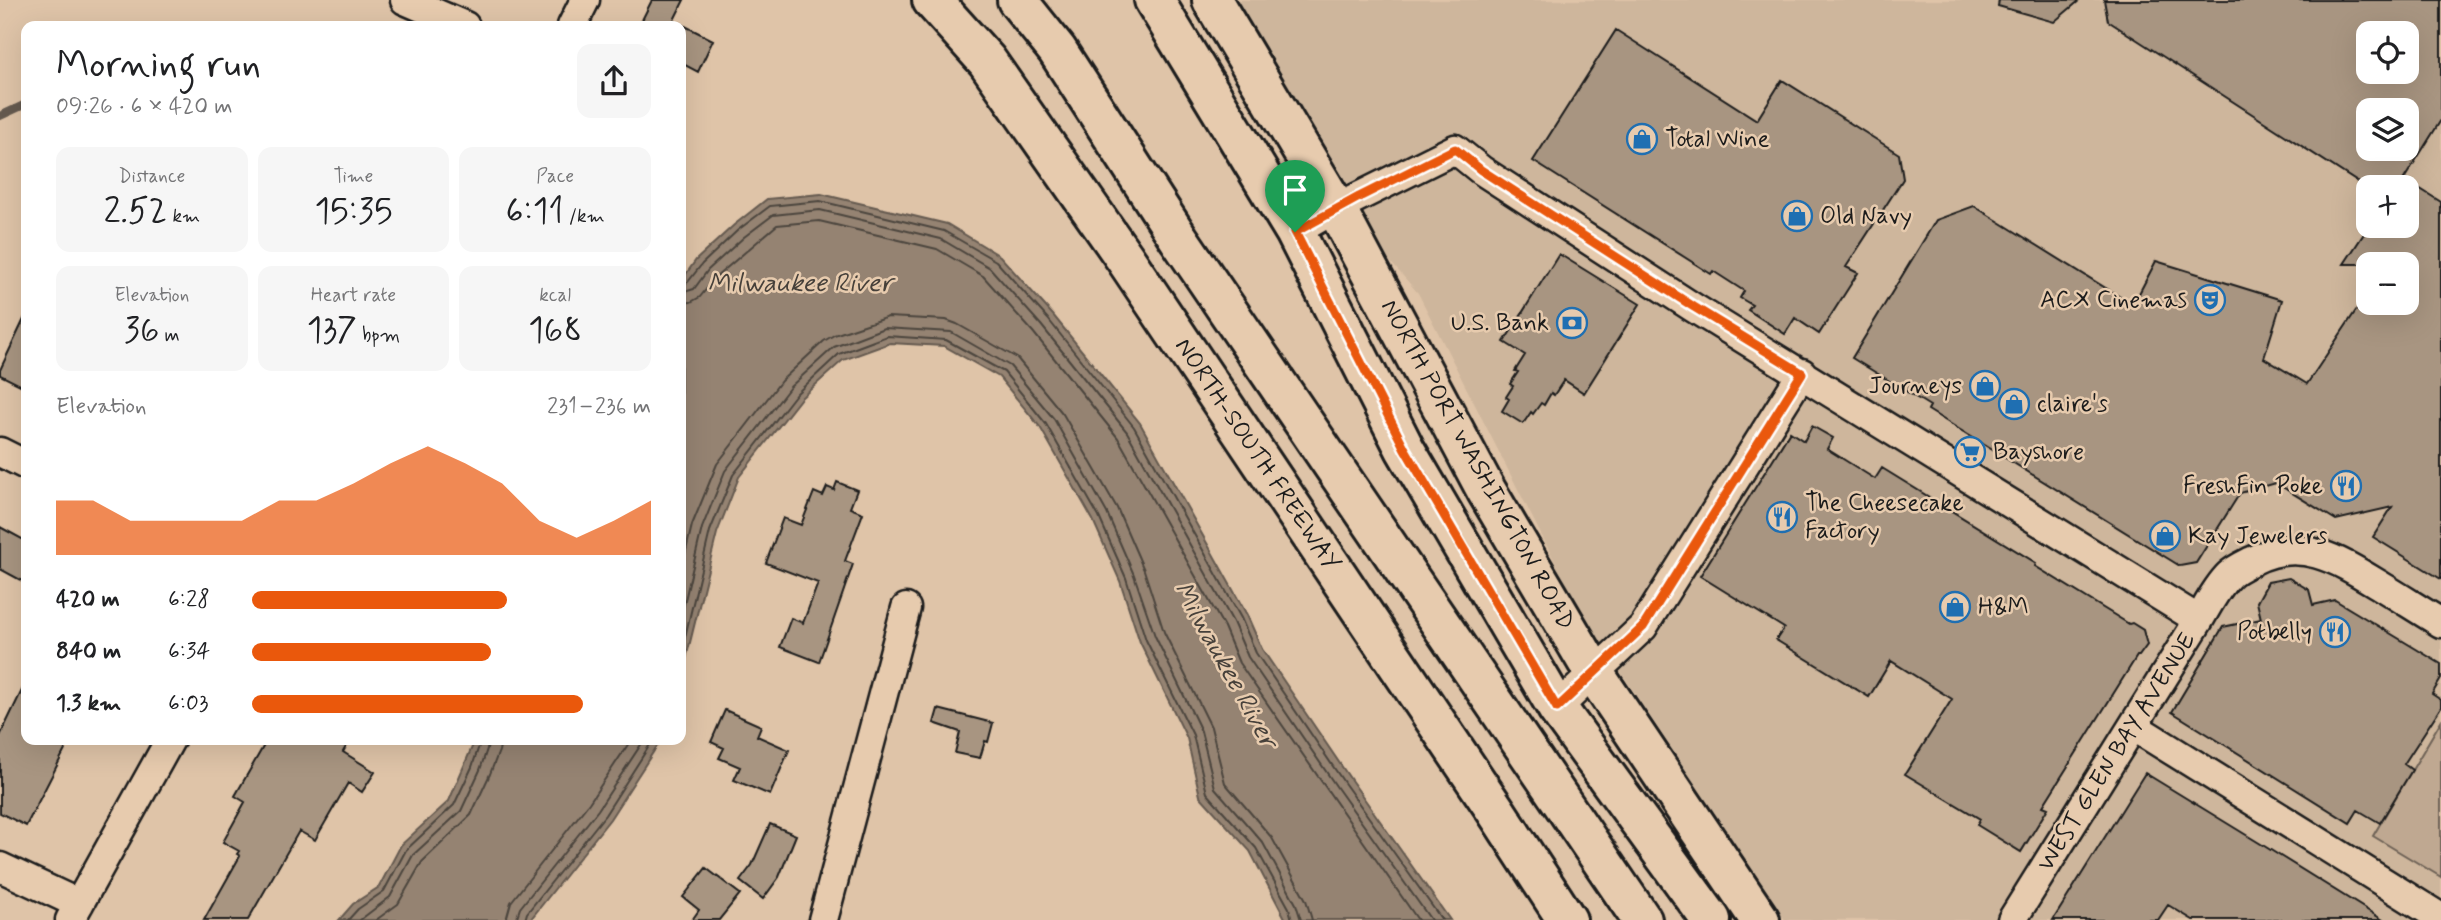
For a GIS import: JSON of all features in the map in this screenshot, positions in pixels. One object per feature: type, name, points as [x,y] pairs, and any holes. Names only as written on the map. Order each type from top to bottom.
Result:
[{"type":"main road","name":"NORTH-SOUTH FREEWAY","points":[[932,0],[987,61],[1116,246],[1489,799],[1567,920]]},
{"type":"main road","points":[[1017,0],[1056,50],[1179,239],[1642,920]]},
{"type":"main road","name":"NORTH PORT WASHINGTON ROAD","points":[[1154,0],[1295,232],[1405,449],[1557,708],[1710,920]]},
{"type":"main road","name":"NORTH PORT WASHINGTON ROAD","points":[[1212,0],[1336,208],[1486,490],[1594,673],[1760,920]]},
{"type":"street","points":[[405,0],[453,21]]},
{"type":"street","points":[[574,21],[585,0]]},
{"type":"street","points":[[1295,232],[1336,208],[1455,149],[1481,170],[1683,300],[2199,620]]},
{"type":"street","points":[[1557,708],[1643,627],[1802,373]]},
{"type":"street","points":[[0,452],[21,462]]},
{"type":"street","name":"WEST GLEN BAY AVENUE","points":[[2012,920],[2217,591],[2237,569],[2273,552],[2302,550],[2322,554],[2342,562],[2441,623]]},
{"type":"street","points":[[823,920],[906,608]]},
{"type":"street","points":[[2133,726],[2441,918]]},
{"type":"street","points":[[0,867],[74,912],[167,745]]},
{"type":"shaded area","name":"Bayshore","points":[[1233,0],[2441,0],[2441,920],[1785,920],[1578,607],[1418,293],[1380,250],[1325,148]]},
{"type":"shaded area","points":[[2441,721],[2441,877],[2373,836]]},
{"type":"water","name":"Milwaukee River","points":[[821,194],[947,224],[1000,256],[1053,315],[1140,423],[1247,615],[1262,649],[1450,920],[1286,920],[1250,851],[1200,796],[1187,738],[1140,642],[1120,581],[1093,520],[1040,427],[999,377],[944,346],[890,343],[843,360],[801,398],[739,477],[717,533],[686,659],[686,274],[696,260],[767,199]]},
{"type":"water","points":[[473,745],[658,745],[610,819],[530,920],[339,920],[353,904],[379,887],[401,845],[449,801]]},
{"type":"building","points":[[652,0],[684,0],[674,21],[642,21]]},
{"type":"building","points":[[1999,0],[2080,0],[2054,22],[1998,6]]},
{"type":"building","points":[[2104,0],[2441,0],[2441,120],[2419,155],[2419,98],[2356,98],[2356,161],[2415,161],[2407,175],[2356,175],[2356,181],[2108,21]]},
{"type":"building","points":[[686,26],[713,40],[698,72],[686,66]]},
{"type":"building","points":[[1616,30],[1757,120],[1782,80],[1899,154],[1903,179],[1846,267],[1858,273],[1819,334],[1795,318],[1785,334],[1748,310],[1752,305],[1740,298],[1744,291],[1713,271],[1711,274],[1533,161]]},
{"type":"building","points":[[2419,188],[2441,202],[2441,579],[2373,537],[2392,507],[2336,520],[2276,483],[2240,493],[2196,563],[2180,566],[1928,410],[1930,406],[1852,358],[1936,220],[1974,206],[2133,305],[2156,261],[2282,300],[2264,358],[2307,384],[2356,310],[2356,315],[2419,315],[2419,252],[2356,252],[2356,264],[2344,264],[2361,238],[2419,238]]},
{"type":"building","name":"U.S. Bank","points":[[1559,254],[1640,304],[1584,393],[1564,380],[1554,395],[1551,393],[1544,405],[1541,403],[1533,414],[1531,412],[1523,424],[1502,411],[1513,386],[1510,384],[1518,372],[1515,371],[1525,355],[1504,342]]},
{"type":"building","points":[[21,326],[21,386],[0,375]]},
{"type":"building","points":[[1812,426],[1833,438],[1827,449],[1875,479],[1882,468],[2036,563],[2035,566],[2143,630],[2147,645],[2137,656],[2043,806],[2048,808],[2021,852],[1977,825],[1980,819],[1905,774],[1952,699],[1891,661],[1869,697],[1776,640],[1784,628],[1700,576],[1790,432],[1804,441]]},
{"type":"building","points":[[837,482],[857,490],[850,508],[863,513],[845,561],[853,564],[819,662],[780,647],[791,618],[803,623],[818,583],[766,563],[783,518],[801,525],[814,492],[823,496],[827,487],[834,490]]},
{"type":"building","points":[[0,527],[21,538],[21,580],[0,569]]},
{"type":"building","points":[[2289,578],[2309,590],[2313,605],[2335,600],[2441,664],[2441,679],[2432,694],[2441,700],[2441,707],[2404,764],[2412,770],[2380,823],[2358,810],[2350,823],[2172,712],[2223,627],[2261,619],[2257,602],[2268,582]]},
{"type":"building","points":[[21,692],[21,745],[60,745],[66,748],[26,826],[0,813],[0,736]]},
{"type":"building","points":[[938,709],[993,723],[980,758],[955,753],[960,732],[934,723]]},
{"type":"building","points":[[725,710],[761,726],[757,736],[789,750],[770,795],[734,780],[740,767],[719,758],[724,748],[711,742]]},
{"type":"building","points":[[264,745],[347,745],[343,752],[375,772],[362,792],[348,783],[315,840],[299,831],[248,920],[204,920],[240,856],[237,854],[239,851],[223,842],[245,802],[235,796]]},
{"type":"building","points":[[2145,773],[2383,920],[2193,920],[2168,905],[2158,920],[2053,920]]},
{"type":"building","points":[[770,824],[796,835],[779,877],[763,899],[740,881],[752,865]]},
{"type":"building","points":[[706,868],[740,894],[719,920],[692,920],[699,910],[683,897]]},
{"type":"waterway","points":[[0,116],[21,106]]},
{"type":"place","name":"Total Wine","points":[[1642,139]]},
{"type":"place","name":"Old Navy","points":[[1797,216]]},
{"type":"place","name":"ACX Cinemas","points":[[2210,300]]},
{"type":"place","name":"U.S. Bank","points":[[1572,323]]},
{"type":"place","name":"Journeys","points":[[1985,386]]},
{"type":"place","name":"claire's","points":[[2014,404]]},
{"type":"place","name":"Bayshore","points":[[1970,452]]},
{"type":"place","name":"FreshFin Poke","points":[[2346,486]]},
{"type":"place","name":"The Cheesecake Factory","points":[[1782,517]]},
{"type":"place","name":"Kay Jewelers","points":[[2165,536]]},
{"type":"place","name":"H&M","points":[[1955,607]]},
{"type":"place","name":"Potbelly","points":[[2335,632]]},
{"type":"route","points":[[1455,149],[1481,170],[1802,373],[1643,627],[1557,708],[1405,449],[1295,232],[1336,208],[1455,149]]}]
